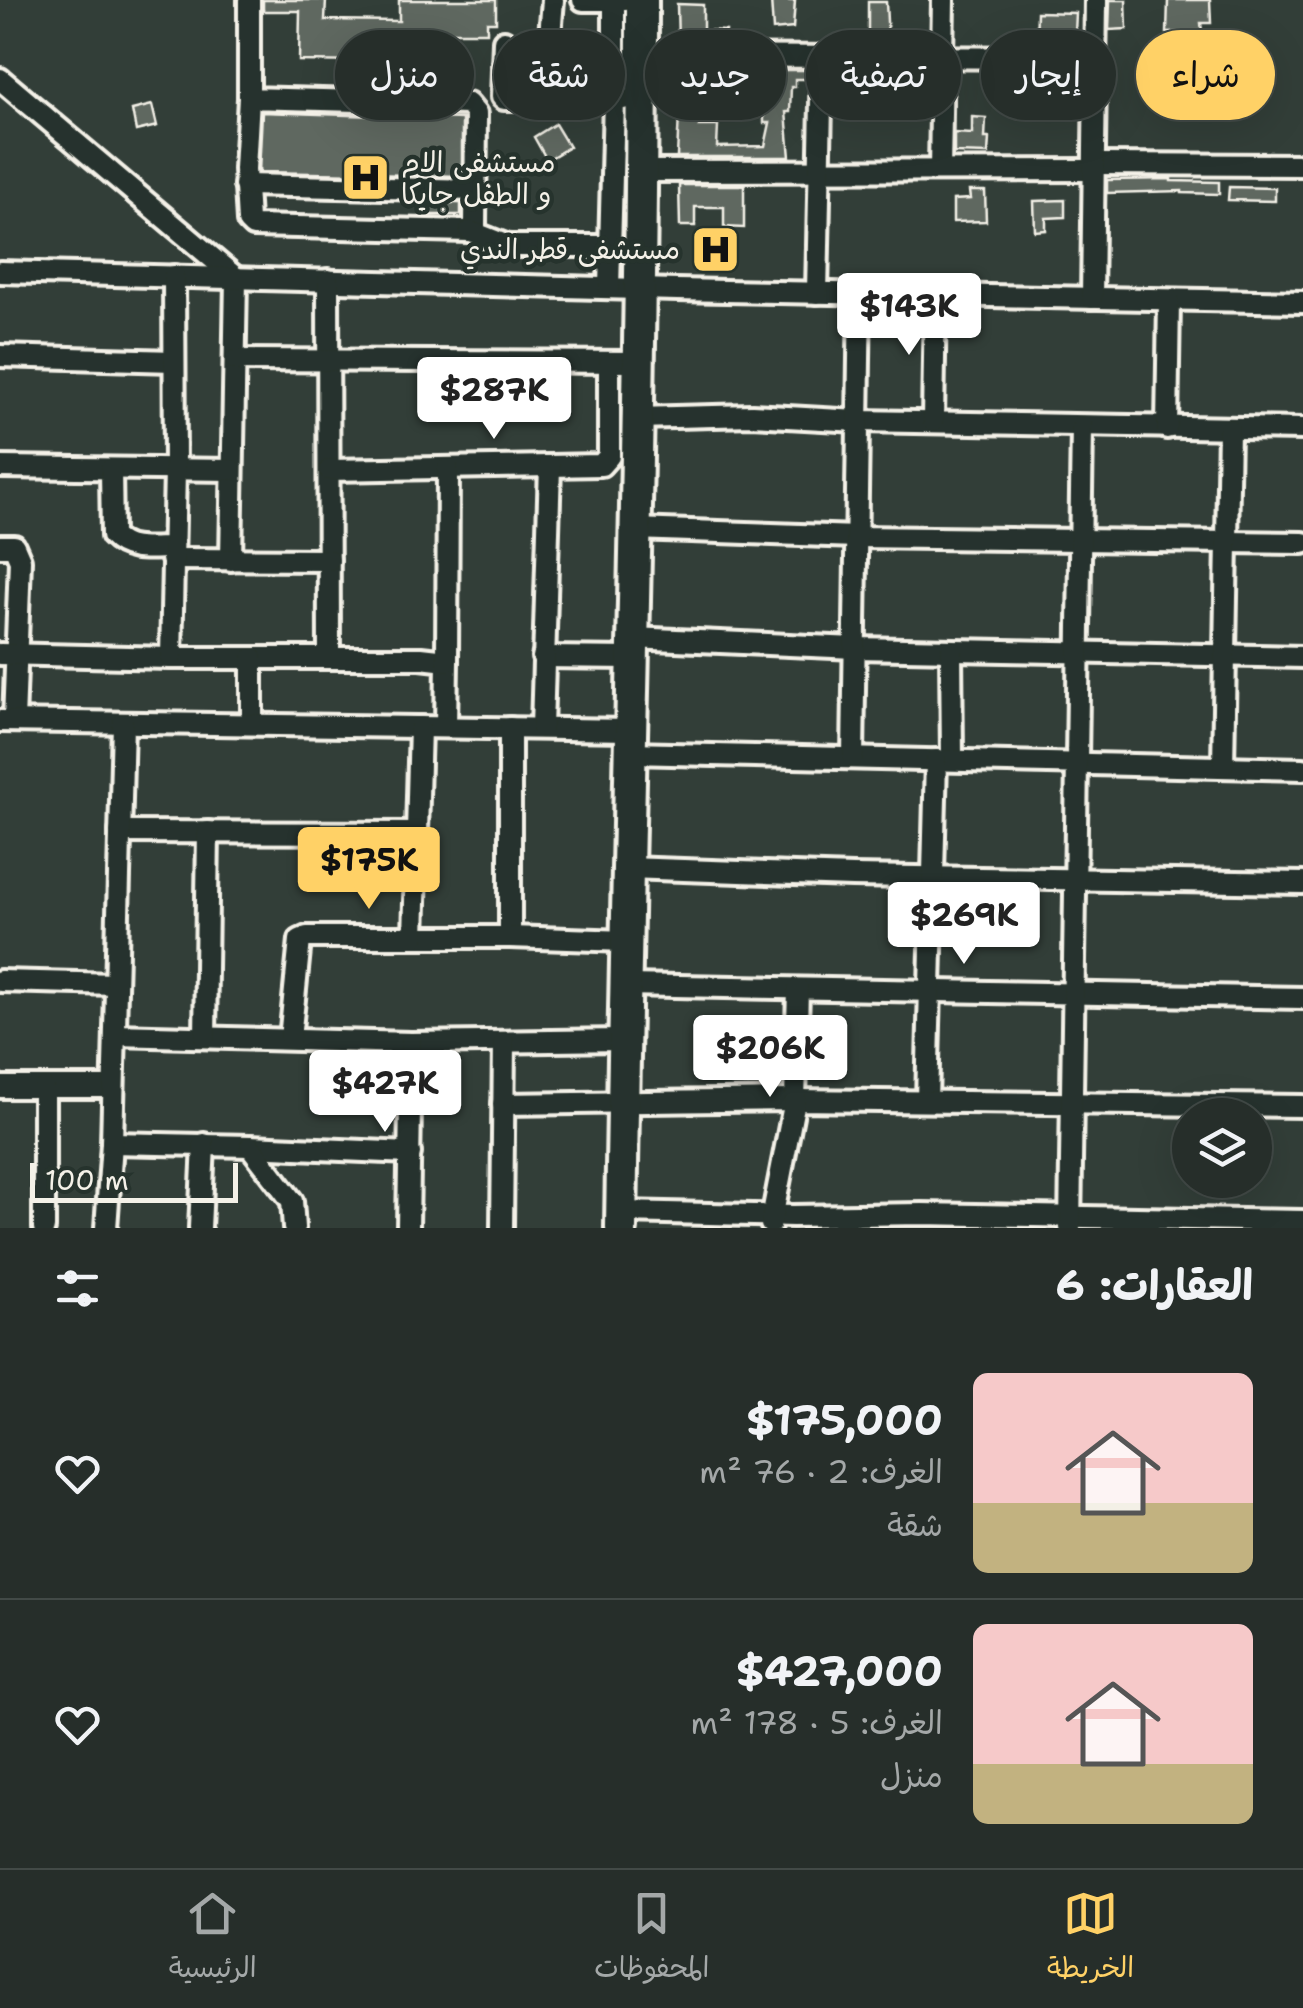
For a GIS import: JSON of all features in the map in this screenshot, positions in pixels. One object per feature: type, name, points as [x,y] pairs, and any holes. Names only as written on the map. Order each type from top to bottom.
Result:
[{"type":"highway","points":[[622,1220],[637,418],[623,363],[624,288],[640,171],[628,100],[642,56],[642,0]]},
{"type":"street","points":[[249,0],[245,184],[248,221],[253,226],[470,231],[508,246],[610,246]]},
{"type":"street","points":[[550,30],[553,0]]},
{"type":"street","points":[[584,0],[633,0]]},
{"type":"street","points":[[614,0],[628,100],[610,246],[624,288]]},
{"type":"street","points":[[942,30],[943,0]]},
{"type":"street","points":[[1095,30],[1096,0]]},
{"type":"street","points":[[642,56],[806,56]]},
{"type":"street","points":[[0,79],[236,278]]},
{"type":"street","points":[[248,98],[468,104],[476,114],[477,190],[475,227],[470,231]]},
{"type":"street","points":[[817,292],[821,120]]},
{"type":"street","points":[[940,120],[940,170]]},
{"type":"street","points":[[1092,298],[1094,120]]},
{"type":"street","points":[[640,171],[1303,166]]},
{"type":"street","points":[[245,184],[477,190]]},
{"type":"street","points":[[0,272],[1303,302]]},
{"type":"street","points":[[171,658],[174,276]]},
{"type":"street","points":[[231,560],[236,278]]},
{"type":"street","points":[[328,280],[330,658]]},
{"type":"street","points":[[853,757],[860,293]]},
{"type":"street","points":[[933,421],[935,295]]},
{"type":"street","points":[[1166,428],[1170,300]]},
{"type":"street","points":[[0,356],[174,361]]},
{"type":"street","points":[[235,360],[623,363],[609,456],[601,465],[328,470]]},
{"type":"street","points":[[637,418],[752,415],[858,421],[1303,429]]},
{"type":"street","points":[[1070,1222],[1082,426]]},
{"type":"street","points":[[1223,766],[1229,430]]},
{"type":"street","points":[[542,728],[550,466]]},
{"type":"street","points":[[0,467],[232,470]]},
{"type":"street","points":[[446,726],[448,468]]},
{"type":"street","points":[[111,469],[112,536],[130,548],[231,560],[329,560]]},
{"type":"street","points":[[635,529],[856,537],[1303,543]]},
{"type":"street","points":[[0,546],[14,546],[20,560],[8,654],[7,721],[542,728],[630,741],[853,757],[1303,769]]},
{"type":"street","points":[[544,657],[632,648],[1303,657]]},
{"type":"street","points":[[927,1101],[934,878],[951,650]]},
{"type":"street","points":[[8,654],[447,661]]},
{"type":"street","points":[[252,658],[252,724]]},
{"type":"street","points":[[106,1228],[112,1144],[123,723]]},
{"type":"street","points":[[414,938],[420,727]]},
{"type":"street","points":[[510,728],[510,937]]},
{"type":"street","points":[[120,832],[416,832]]},
{"type":"street","points":[[205,1038],[208,832]]},
{"type":"street","points":[[628,868],[934,878],[1303,883]]},
{"type":"street","points":[[290,1040],[300,940],[307,937],[626,941]]},
{"type":"street","points":[[0,981],[116,984]]},
{"type":"street","points":[[624,985],[1303,998]]},
{"type":"street","points":[[771,1222],[795,1100],[798,988]]},
{"type":"street","points":[[114,1035],[410,1043],[623,1040]]},
{"type":"street","points":[[502,1228],[504,1042]]},
{"type":"street","points":[[408,1228],[410,1043]]},
{"type":"street","points":[[0,1087],[113,1087]]},
{"type":"street","points":[[44,1088],[44,1228]]},
{"type":"street","points":[[503,1104],[795,1100],[1303,1106]]},
{"type":"street","points":[[112,1144],[410,1152]]},
{"type":"street","points":[[200,1228],[204,1144]]},
{"type":"street","points":[[250,1146],[292,1200],[294,1228]]},
{"type":"street","points":[[622,1220],[1303,1221]]},
{"type":"building","points":[[263,0],[326,0],[325,20],[399,21],[399,0],[496,0],[496,22],[487,22],[487,32],[335,30],[335,62],[299,61],[300,11],[263,11]]},
{"type":"building","points":[[771,0],[795,1],[793,28],[773,30]]},
{"type":"building","points":[[1110,0],[1126,0],[1127,29],[1109,30]]},
{"type":"building","points":[[1168,0],[1210,0],[1211,23],[1201,23],[1202,30],[1167,30]]},
{"type":"building","points":[[868,2],[886,2],[887,30],[868,30]]},
{"type":"building","points":[[677,4],[703,5],[703,30],[678,30]]},
{"type":"building","points":[[1037,12],[1076,13],[1075,30],[1036,30]]},
{"type":"building","points":[[786,70],[806,70],[806,79],[795,79],[795,87],[791,87],[790,112],[786,112]]},
{"type":"building","points":[[152,105],[157,126],[136,131],[132,110]]},
{"type":"building","points":[[262,112],[335,115],[335,120],[462,120],[462,176],[259,172]]},
{"type":"building","points":[[786,112],[790,157],[677,157],[679,120],[699,120],[699,126],[718,126],[717,147],[765,146],[770,123],[764,123],[786,120]]},
{"type":"building","points":[[972,117],[986,120],[988,154],[954,153],[954,133],[972,134]]},
{"type":"building","points":[[555,124],[569,147],[547,160],[534,137]]},
{"type":"building","points":[[1107,180],[1219,182],[1219,194],[1107,193]]},
{"type":"building","points":[[679,185],[744,185],[744,228],[724,227],[724,207],[695,207],[695,226],[680,226]]},
{"type":"building","points":[[1229,187],[1275,188],[1275,201],[1228,200]]},
{"type":"building","points":[[969,191],[985,191],[986,221],[953,222],[953,200],[970,199]]},
{"type":"building","points":[[1065,200],[1065,217],[1046,218],[1046,230],[1035,231],[1034,201]]},
{"type":"building","points":[[425,203],[461,203],[461,215],[425,215]]},
{"type":"place","name":"مستشفى الام و الطفل جايكا","points":[[366,178]]},
{"type":"place","name":"مستشفى قطر الندي","points":[[715,249]]}]
